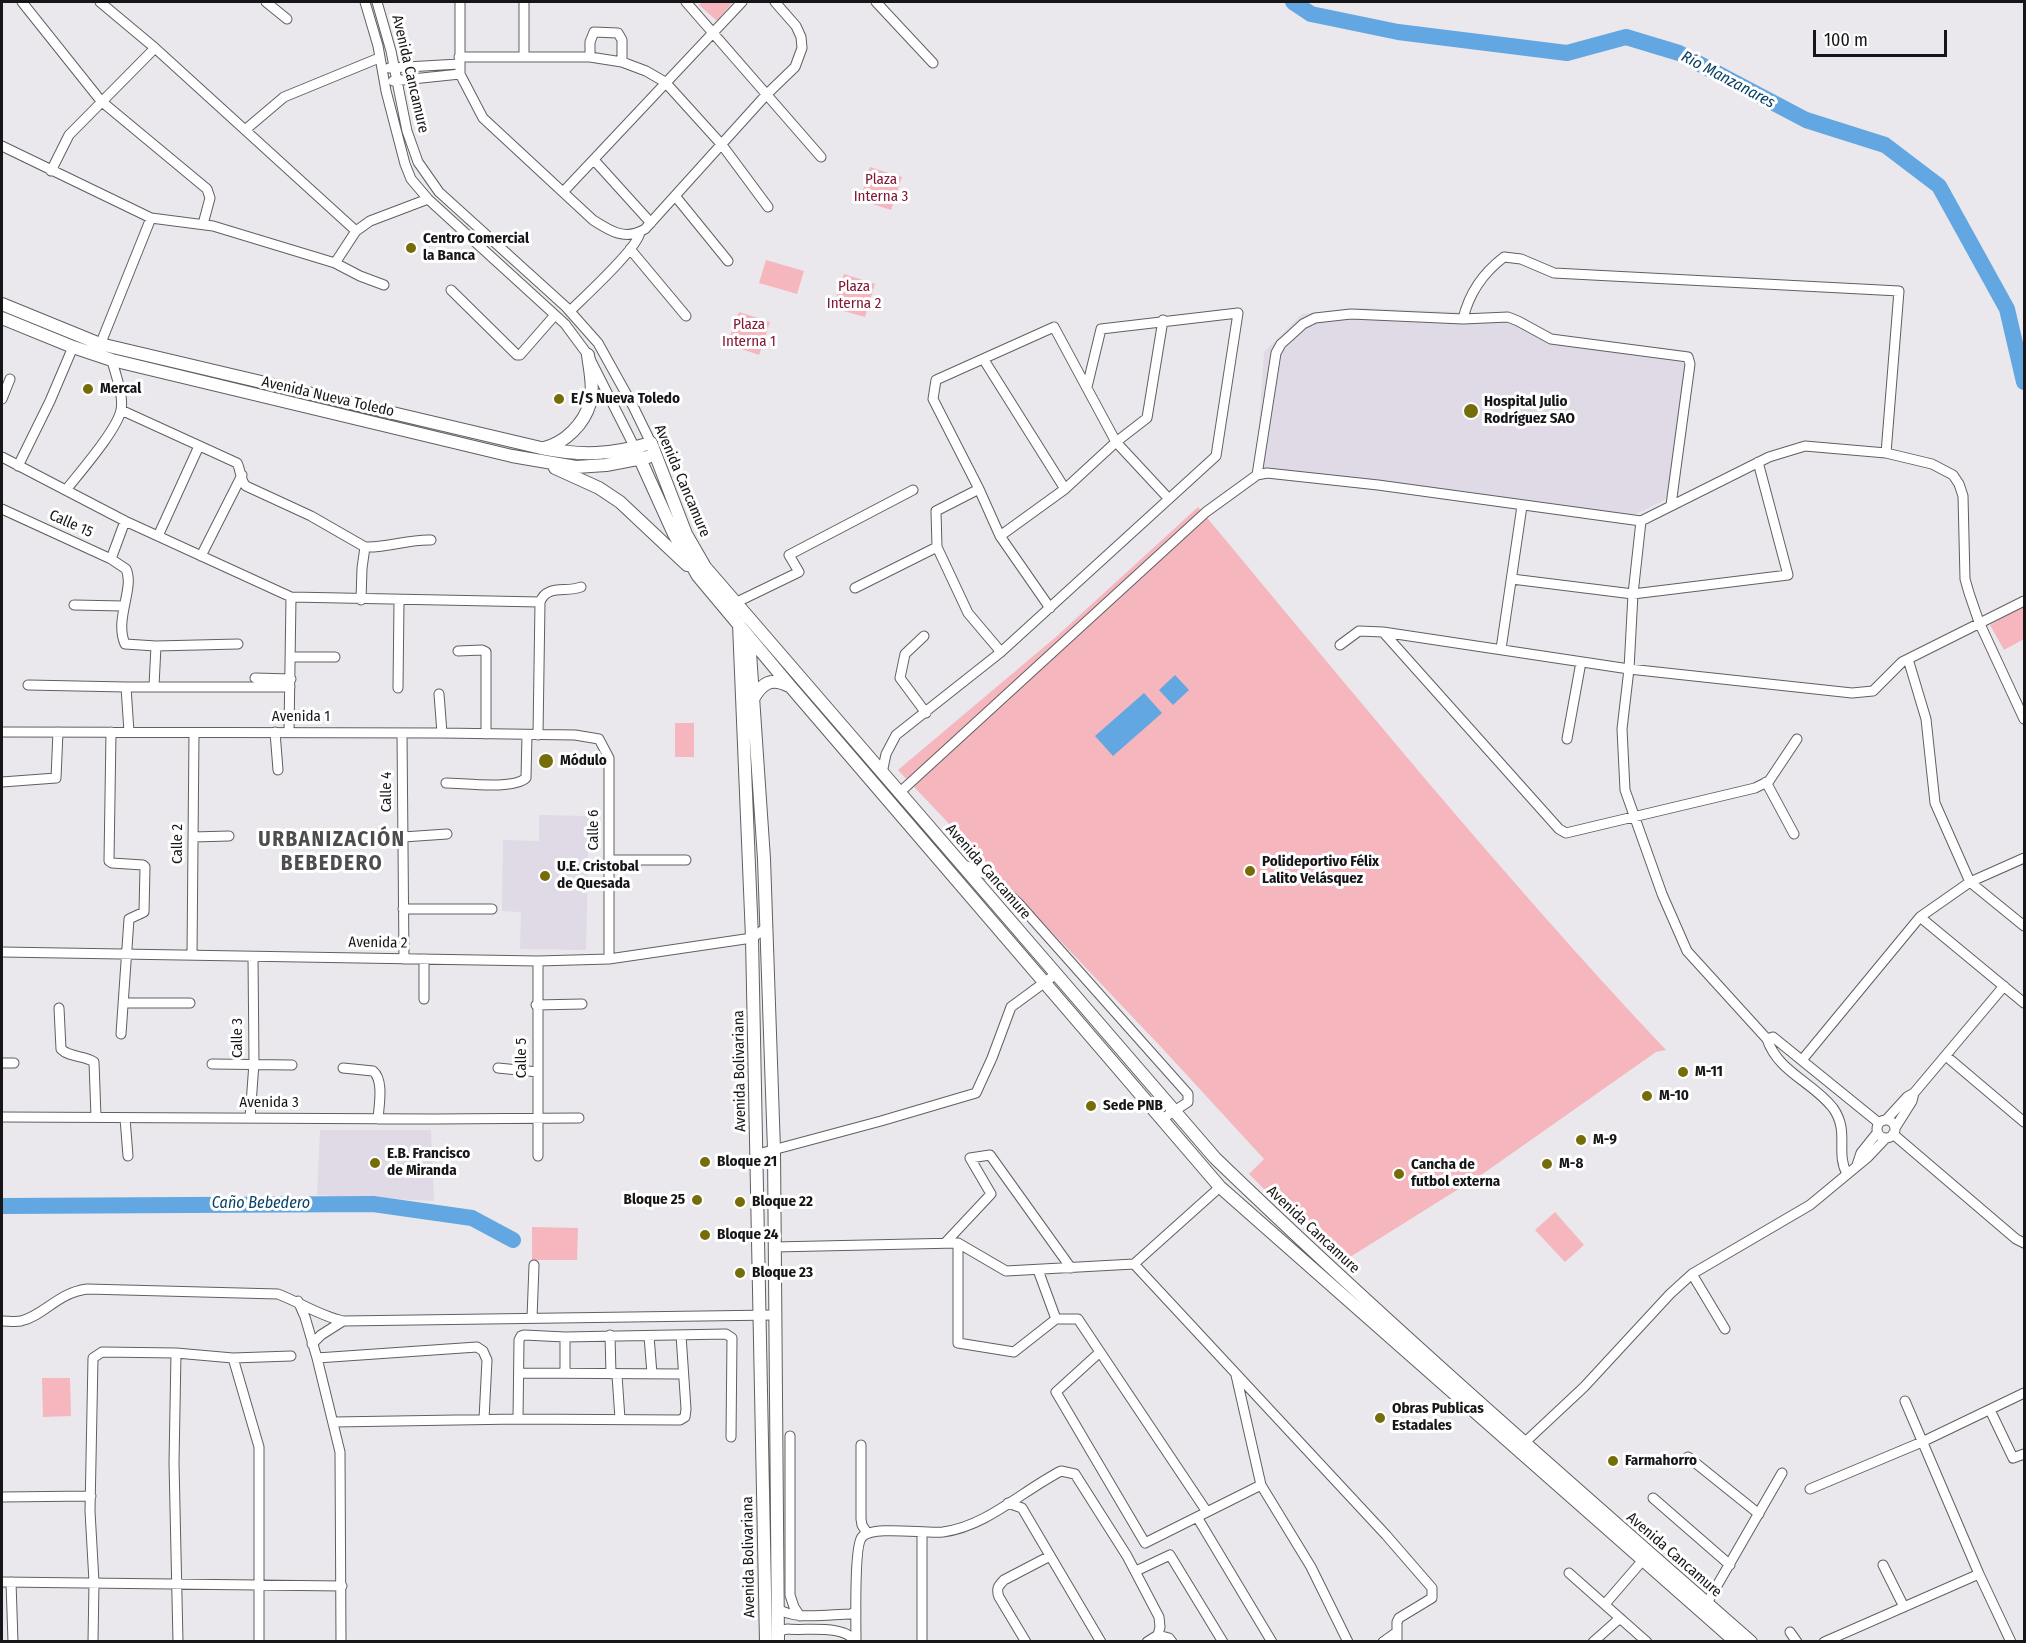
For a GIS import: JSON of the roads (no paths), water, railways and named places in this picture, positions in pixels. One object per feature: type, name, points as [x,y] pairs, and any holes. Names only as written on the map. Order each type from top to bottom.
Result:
[{"type":"main road","name":"Avenida Nueva Toledo","points":[[2,304],[98,349],[112,360],[512,456],[576,467],[606,465],[638,453],[651,443]]},
{"type":"main road","name":"Avenida Nueva Toledo","points":[[2,318],[73,347],[98,349],[541,448],[574,454],[655,455]]},
{"type":"main road","points":[[541,448],[556,445],[569,435],[585,413],[590,402],[591,386],[588,355]]},
{"type":"main road","name":"Avenida Cancamure","points":[[651,443],[686,534],[705,567],[737,606],[744,622]]},
{"type":"main road","name":"Avenida Cancamure","points":[[638,453],[674,534],[698,576],[744,622],[882,773],[1215,1158],[1642,1560],[1736,1641]]},
{"type":"main road","points":[[546,463],[598,488],[620,502],[698,576]]},
{"type":"main road","name":"Avenida Bolivariana","points":[[744,622],[749,639],[764,859],[774,1150],[778,1639]]},
{"type":"main road","name":"Avenida Bolivariana","points":[[744,622],[758,1154],[766,1641]]},
{"type":"main road","name":"Avenida Cancamure","points":[[749,639],[1220,1187],[1751,1641]]},
{"type":"main road","points":[[753,699],[758,690],[767,682],[774,680],[790,686]]},
{"type":"street","points":[[22,2],[101,101],[207,189],[210,198],[203,224]]},
{"type":"street","points":[[100,2],[113,5],[155,48],[356,231]]},
{"type":"street","points":[[266,2],[287,19]]},
{"type":"street","name":"Avenida Cancamure","points":[[365,2],[378,46],[405,164],[411,179],[428,199],[555,315],[588,355],[638,453]]},
{"type":"street","name":"Avenida Cancamure","points":[[377,2],[394,67],[407,131],[418,162],[439,192],[570,311],[598,343],[651,443]]},
{"type":"street","points":[[460,2],[459,65],[483,118],[593,220],[613,233],[624,235],[640,232],[651,223],[766,95],[795,67],[802,48],[801,37],[796,26],[775,2]]},
{"type":"street","points":[[524,2],[524,57]]},
{"type":"street","points":[[686,2],[821,157]]},
{"type":"street","points":[[564,191],[742,2]]},
{"type":"street","points":[[876,2],[933,63]]},
{"type":"street","points":[[590,57],[590,42],[594,32],[618,33],[622,40],[621,62]]},
{"type":"street","points":[[51,171],[69,135],[155,48]]},
{"type":"street","points":[[382,69],[459,65],[524,57],[590,57],[621,62],[646,71],[665,82],[722,145],[768,207]]},
{"type":"street","points":[[245,130],[284,97],[379,58]]},
{"type":"street","points":[[385,82],[418,79],[459,65]]},
{"type":"street","points":[[417,67],[418,79]]},
{"type":"street","points":[[2,146],[151,218],[203,224],[335,263],[384,285]]},
{"type":"street","points":[[594,160],[651,223]]},
{"type":"street","points":[[676,197],[728,261]]},
{"type":"street","points":[[335,263],[356,231],[370,221],[428,199]]},
{"type":"street","points":[[98,349],[151,218]]},
{"type":"street","points":[[570,311],[630,249],[639,238],[640,232]]},
{"type":"street","points":[[630,249],[686,316]]},
{"type":"street","points":[[1463,319],[1466,305],[1478,281],[1504,257],[1521,259],[1554,273],[1899,291],[1886,453]]},
{"type":"street","points":[[451,290],[517,355],[520,355],[555,315]]},
{"type":"street","points":[[882,773],[886,754],[896,735],[1001,652],[1216,456],[1238,313],[1162,320],[1101,329],[1087,387]]},
{"type":"street","points":[[1257,475],[1273,362],[1281,344],[1303,324],[1316,318],[1351,314],[1463,319],[1508,317],[1551,339],[1688,357],[1690,364],[1671,505]]},
{"type":"street","points":[[1000,536],[1065,489],[1116,442],[1147,418],[1162,320]]},
{"type":"street","points":[[1050,608],[1000,536],[933,399],[936,380],[1054,327],[1116,442],[1169,499]]},
{"type":"street","points":[[18,466],[73,347]]},
{"type":"street","points":[[66,490],[107,438],[121,410],[120,394],[112,360]]},
{"type":"street","points":[[984,360],[1065,489]]},
{"type":"street","points":[[2,396],[10,379]]},
{"type":"street","points":[[121,410],[237,463],[241,470],[243,484],[246,486],[311,516],[365,547],[383,548],[417,540],[430,540]]},
{"type":"street","points":[[158,536],[199,446]]},
{"type":"street","points":[[899,793],[1206,512],[1257,475],[1275,473],[1641,521],[1758,462],[1805,446],[1886,453],[1932,464],[1953,475],[1959,484],[1963,496],[1965,579],[1979,622],[2025,719]]},
{"type":"street","points":[[2,457],[125,521],[291,597],[399,601],[540,602]]},
{"type":"street","points":[[1512,579],[1633,594],[1788,575],[1758,462]]},
{"type":"street","points":[[201,556],[242,475]]},
{"type":"street","points":[[979,489],[936,511],[937,547],[968,613],[1001,652]]},
{"type":"street","points":[[737,606],[800,572],[789,555],[913,490]]},
{"type":"street","points":[[1501,649],[1522,506]]},
{"type":"street","name":"Calle 15","points":[[2,509],[111,559],[126,569],[130,582],[123,606]]},
{"type":"street","points":[[111,559],[125,521]]},
{"type":"street","points":[[1641,521],[1622,729],[1625,790],[1662,894],[1687,951],[1767,1039],[1778,1060],[1830,1105],[1843,1131],[1843,1166],[1847,1174]]},
{"type":"street","points":[[361,600],[365,547]]},
{"type":"street","points":[[855,588],[937,547]]},
{"type":"street","points":[[538,735],[540,602],[544,595],[551,591],[557,589],[573,591],[581,587]]},
{"type":"street","points":[[289,732],[291,597]]},
{"type":"street","points":[[398,688],[399,601]]},
{"type":"street","points":[[1340,645],[1359,631],[1383,633],[1629,669],[1852,693],[1873,691],[1902,662],[2025,601]]},
{"type":"street","points":[[74,605],[123,606],[122,637],[125,644],[156,646],[238,644]]},
{"type":"street","points":[[1383,633],[1559,829],[1566,833],[1755,788],[1769,781],[1797,739]]},
{"type":"street","points":[[924,636],[905,654],[900,678],[926,713]]},
{"type":"street","points":[[154,686],[156,646]]},
{"type":"street","points":[[458,651],[482,650],[486,652],[486,734]]},
{"type":"street","points":[[291,657],[335,657]]},
{"type":"street","points":[[1908,659],[1926,719],[1935,803],[1970,882],[2025,926]]},
{"type":"street","points":[[1567,740],[1581,662]]},
{"type":"street","points":[[255,678],[290,683]]},
{"type":"street","points":[[28,685],[126,687],[290,683]]},
{"type":"street","points":[[126,687],[129,732]]},
{"type":"street","points":[[440,694],[442,732]]},
{"type":"street","name":"Avenida 1","points":[[2,732],[442,732],[575,735],[599,740]]},
{"type":"street","points":[[2,782],[56,778],[58,732]]},
{"type":"street","points":[[111,732],[110,861],[111,863],[145,867],[144,912],[129,919],[121,1034]]},
{"type":"street","points":[[275,732],[278,770]]},
{"type":"street","name":"Calle 2","points":[[192,955],[194,733]]},
{"type":"street","name":"Calle 4","points":[[402,733],[404,958]]},
{"type":"street","points":[[446,783],[508,784],[524,781],[526,778],[527,735]]},
{"type":"street","name":"Calle 6","points":[[599,740],[609,758],[609,959]]},
{"type":"street","points":[[1766,783],[1794,834]]},
{"type":"street","points":[[403,837],[447,834]]},
{"type":"street","points":[[193,837],[230,836]]},
{"type":"street","points":[[927,847],[939,838]]},
{"type":"street","points":[[1802,1060],[1920,917],[1970,882],[2025,858]]},
{"type":"street","points":[[609,860],[686,861]]},
{"type":"street","points":[[959,862],[990,876],[1019,904],[1188,1094],[1188,1102],[1162,1119]]},
{"type":"street","points":[[403,909],[492,909]]},
{"type":"street","points":[[1920,917],[2025,1003]]},
{"type":"street","points":[[766,928],[752,938],[767,948]]},
{"type":"street","name":"Avenida 2","points":[[2,952],[538,961],[609,959],[752,938]]},
{"type":"street","name":"Calle 3","points":[[250,1118],[254,1063],[253,957]]},
{"type":"street","points":[[424,959],[424,999]]},
{"type":"street","name":"Calle 5","points":[[538,961],[536,1005],[538,1156]]},
{"type":"street","points":[[758,1154],[976,1093],[1011,1007],[1056,974]]},
{"type":"street","points":[[1521,1446],[1584,1388],[1670,1293],[1692,1274],[1810,1205],[1857,1165],[1862,1153],[1912,1101],[1914,1093],[2004,986]]},
{"type":"street","points":[[123,1003],[190,1003]]},
{"type":"street","points":[[536,1005],[582,1004]]},
{"type":"street","points":[[59,1008],[61,1049],[65,1053],[94,1062],[96,1118]]},
{"type":"street","points":[[1767,1039],[1773,1037],[2016,1239],[2025,1242]]},
{"type":"street","points":[[1946,1056],[2025,1122]]},
{"type":"street","points":[[2,1063],[14,1064]]},
{"type":"street","points":[[212,1064],[292,1065]]},
{"type":"street","points":[[343,1068],[376,1073],[379,1081],[378,1119]]},
{"type":"street","points":[[498,1068],[538,1071]]},
{"type":"street","name":"Avenida 3","points":[[2,1117],[579,1118]]},
{"type":"street","points":[[125,1118],[128,1156]]},
{"type":"street","points":[[945,1243],[991,1194],[970,1158],[990,1155],[1071,1268]]},
{"type":"street","points":[[774,1247],[958,1243],[1005,1271],[1134,1264],[1220,1187]]},
{"type":"street","points":[[1269,1230],[1279,1220]]},
{"type":"street","points":[[958,1243],[958,1343],[1014,1352],[1056,1319],[1078,1319],[1207,1512]]},
{"type":"street","points":[[1134,1264],[1386,1535],[1432,1588],[1432,1598],[1400,1618],[1397,1637],[1383,1641]]},
{"type":"street","points":[[532,1318],[534,1265]]},
{"type":"street","points":[[1038,1270],[1056,1319]]},
{"type":"street","points":[[1692,1274],[1725,1329]]},
{"type":"street","points":[[2,1321],[21,1321],[64,1295],[87,1289],[278,1294],[298,1301],[317,1313],[343,1321],[774,1315]]},
{"type":"street","points":[[298,1301],[317,1358],[340,1452],[341,1641]]},
{"type":"street","points":[[312,1344],[321,1335],[343,1321]]},
{"type":"street","points":[[518,1419],[521,1336],[726,1334],[732,1338],[731,1437]]},
{"type":"street","points":[[610,1335],[620,1419]]},
{"type":"street","points":[[334,1422],[484,1419],[680,1420],[685,1417],[687,1408],[681,1335]]},
{"type":"street","points":[[650,1336],[652,1374]]},
{"type":"street","points":[[565,1373],[566,1337]]},
{"type":"street","points":[[317,1358],[477,1347],[483,1351],[487,1360],[484,1419]]},
{"type":"street","points":[[93,1641],[94,1582],[91,1496],[93,1358],[102,1352],[176,1353],[233,1358],[291,1356]]},
{"type":"street","points":[[1100,1352],[1056,1392],[1145,1543],[1261,1485]]},
{"type":"street","points":[[176,1353],[174,1462],[178,1641]]},
{"type":"street","points":[[233,1358],[259,1447],[259,1641]]},
{"type":"street","points":[[519,1372],[683,1374]]},
{"type":"street","points":[[1235,1373],[1261,1485],[1311,1568],[1348,1641]]},
{"type":"street","points":[[1810,1489],[1922,1442],[2025,1393]]},
{"type":"street","points":[[1905,1401],[1979,1574],[2011,1641]]},
{"type":"street","points":[[1990,1410],[2013,1458],[2025,1454]]},
{"type":"street","points":[[790,1436],[790,1595],[800,1616],[796,1641]]},
{"type":"street","points":[[861,1444],[861,1519],[867,1533]]},
{"type":"street","points":[[1688,1457],[1759,1514]]},
{"type":"street","points":[[856,1641],[859,1542],[867,1533],[882,1531],[922,1533],[957,1530],[975,1523],[1060,1471],[1075,1473],[1136,1571],[1159,1617],[1158,1635]]},
{"type":"street","points":[[1707,1604],[1782,1473]]},
{"type":"street","points":[[1024,1493],[1022,1508],[1101,1641]]},
{"type":"street","points":[[2,1497],[91,1496]]},
{"type":"street","points":[[1653,1498],[1730,1565]]},
{"type":"street","points":[[1008,1503],[1022,1508]]},
{"type":"street","points":[[1197,1517],[1272,1641]]},
{"type":"street","points":[[922,1533],[922,1641]]},
{"type":"street","points":[[1136,1571],[1170,1555],[1223,1641]]},
{"type":"street","points":[[1026,1641],[997,1592],[1004,1580],[1050,1556]]},
{"type":"street","points":[[1605,1604],[1642,1560]]},
{"type":"street","points":[[1883,1565],[1904,1607]]},
{"type":"street","points":[[1569,1573],[1647,1641]]},
{"type":"street","points":[[1824,1641],[1979,1574]]},
{"type":"street","points":[[13,1641],[6,1582],[342,1586]]},
{"type":"street","points":[[777,1608],[787,1614],[800,1616],[851,1614],[856,1611]]},
{"type":"street","points":[[1593,1641],[1620,1618]]},
{"type":"street","points":[[778,1639],[782,1630],[797,1630],[846,1632],[856,1641]]},
{"type":"street","points":[[1790,1632],[1797,1641]]},
{"type":"street","points":[[1146,1641],[1158,1635],[1172,1641]]},
{"type":"water","points":[[1175,675],[1189,690],[1173,705],[1159,690]]},
{"type":"water","points":[[1144,693],[1162,713],[1113,756],[1095,736]]},
{"type":"waterway","name":"Río Manzanares","points":[[1293,2],[1311,14],[1398,32],[1567,53],[1626,37],[1679,53],[1806,120],[1885,145],[1939,186],[2007,309],[2024,382]]},
{"type":"waterway","name":"Caño Bebedero","points":[[2,1206],[373,1204],[472,1218],[513,1240]]},
{"type":"place","name":"Centro Comercial la Banca","points":[[411,248]]},
{"type":"place","name":"Mercal","points":[[88,389]]},
{"type":"place","name":"E/S Nueva Toledo","points":[[559,399]]},
{"type":"place","name":"Hospital Julio Rodríguez SAO","points":[[1471,411]]},
{"type":"place","name":"Módulo","points":[[546,761]]},
{"type":"place","name":"Polideportivo Félix Lalito Velásquez","points":[[1250,871]]},
{"type":"place","name":"U.E. Cristobal de Quesada","points":[[545,876]]},
{"type":"place","name":"M-11","points":[[1683,1072]]},
{"type":"place","name":"M-10","points":[[1647,1096]]},
{"type":"place","name":"Sede PNB","points":[[1091,1106]]},
{"type":"place","name":"M-9","points":[[1581,1140]]},
{"type":"place","name":"Bloque 21","points":[[705,1162]]},
{"type":"place","name":"E.B. Francisco de Miranda","points":[[375,1163]]},
{"type":"place","name":"M-8","points":[[1547,1164]]},
{"type":"place","name":"Cancha de futbol externa","points":[[1399,1174]]},
{"type":"place","name":"Bloque 25","points":[[697,1200]]},
{"type":"place","name":"Bloque 22","points":[[740,1202]]},
{"type":"place","name":"Bloque 24","points":[[705,1235]]},
{"type":"place","name":"Bloque 23","points":[[740,1273]]},
{"type":"place","name":"Obras Publicas Estadales","points":[[1380,1418]]},
{"type":"place","name":"Farmahorro","points":[[1613,1461]]},
{"type":"district","name":"URBANIZACIÓN BEBEDERO","points":[[332,852]]},
{"type":"park label","name":"Plaza Interna 3","points":[[881,188]]},
{"type":"park label","name":"Plaza Interna 2","points":[[854,296]]},
{"type":"park label","name":"Plaza Interna 1","points":[[749,334]]}]
